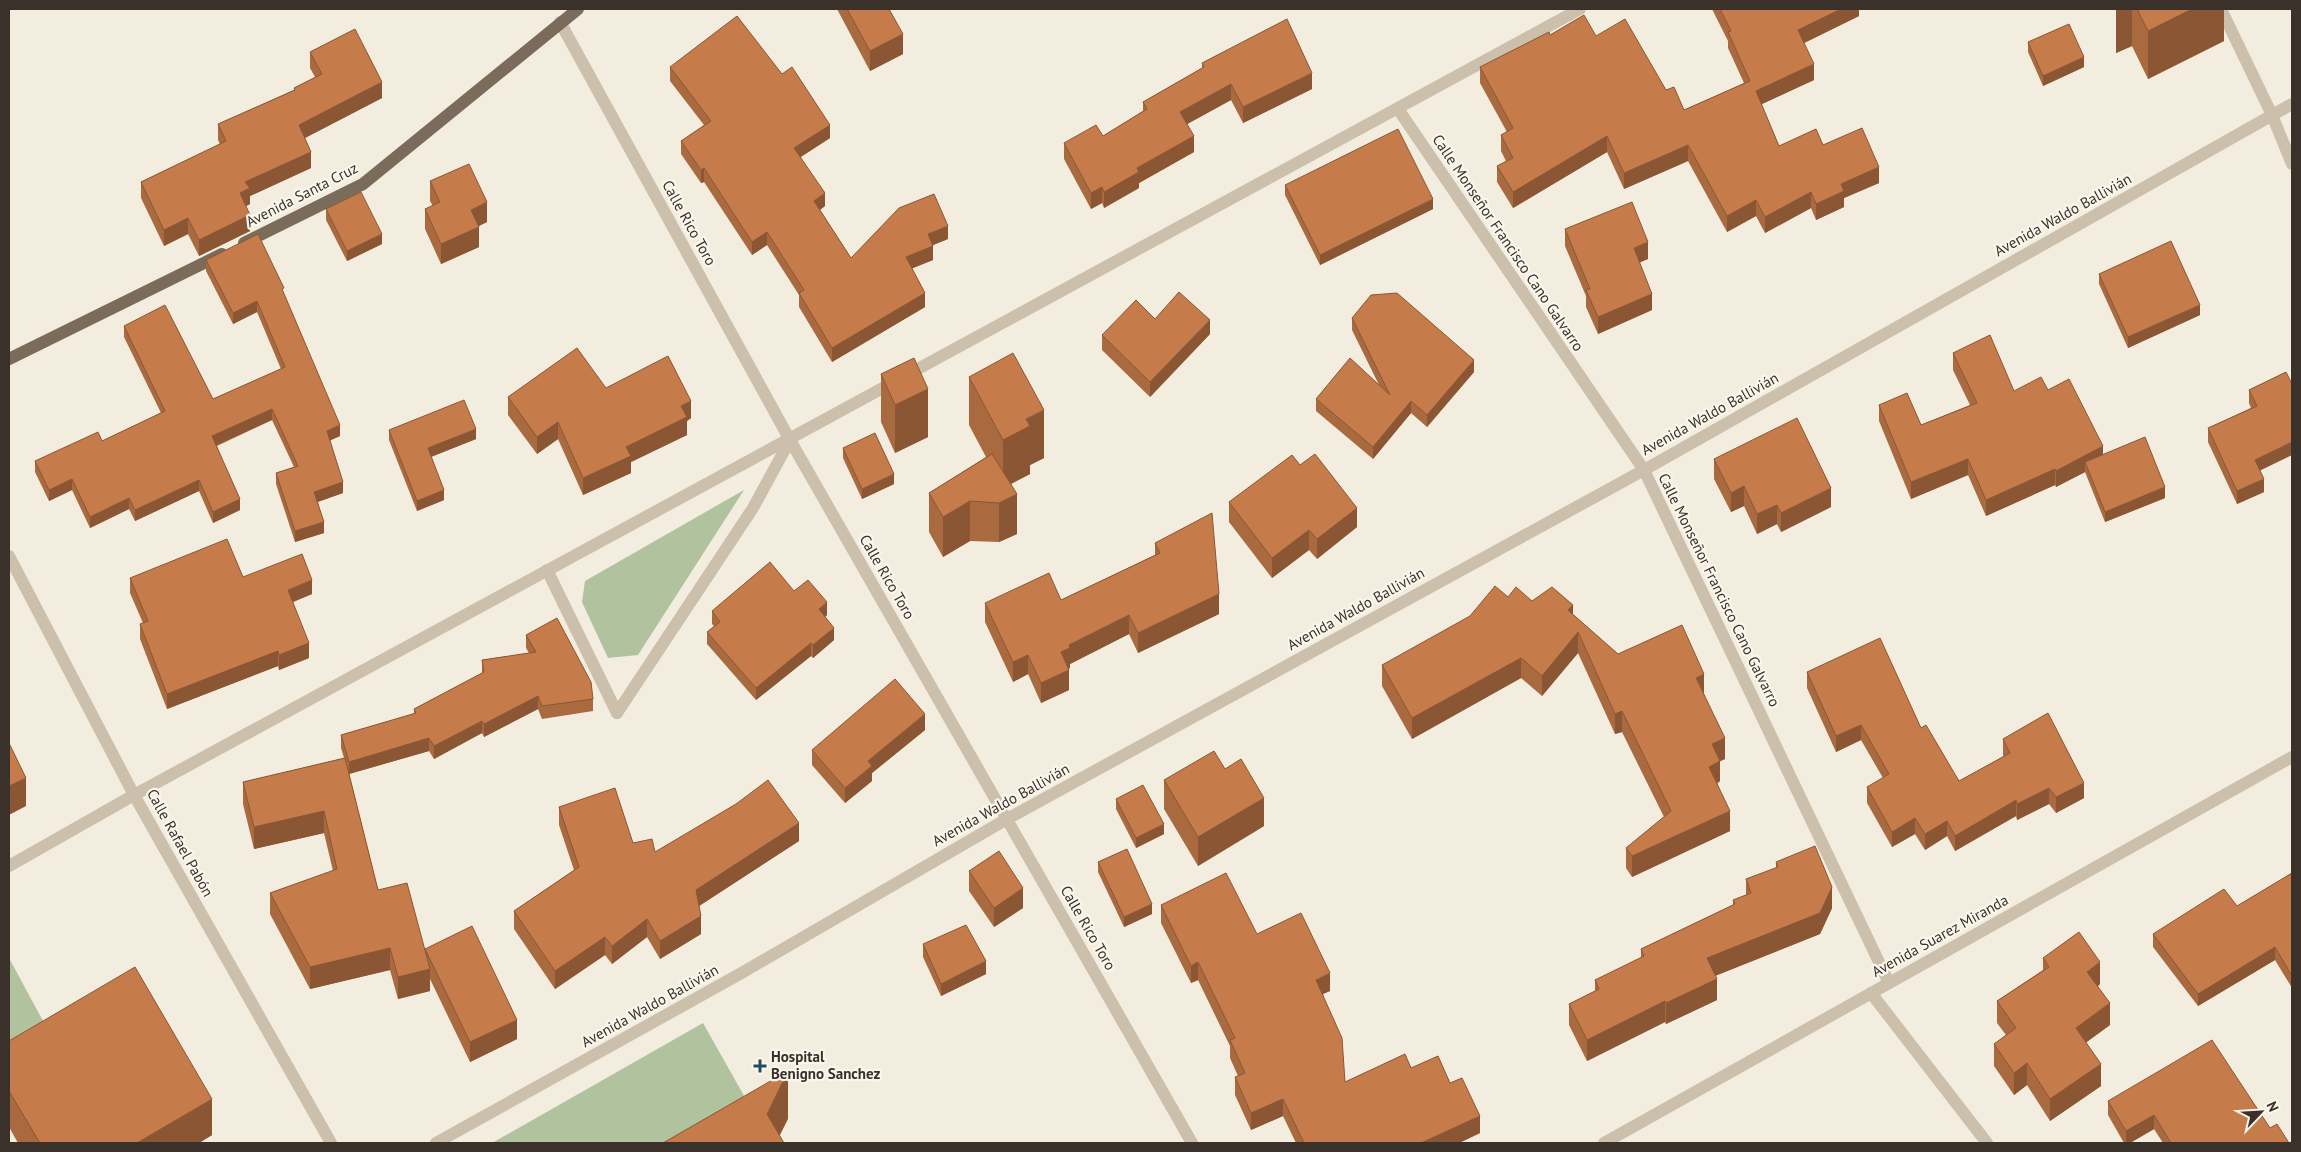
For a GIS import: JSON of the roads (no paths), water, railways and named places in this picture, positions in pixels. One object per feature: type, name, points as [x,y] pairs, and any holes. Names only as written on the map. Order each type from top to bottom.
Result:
[{"type":"main road","name":"Avenida Santa Cruz","points":[[9,360],[363,184],[578,9]]},
{"type":"street","points":[[9,866],[134,795],[1580,9]]},
{"type":"street","points":[[2221,9],[2272,115],[2292,164]]},
{"type":"street","name":"Calle Rico Toro","points":[[560,22],[790,440],[1192,1143]]},
{"type":"street","name":"Avenida Waldo Ballivián","points":[[436,1143],[738,975],[1007,819],[1644,470],[2292,104]]},
{"type":"street","name":"Calle Monseñor Francisco Cano Galvarro","points":[[1398,109],[1644,470],[1889,983]]},
{"type":"street","points":[[547,570],[617,713],[753,508],[790,440]]},
{"type":"street","name":"Calle Rafael Pabón","points":[[9,556],[134,795],[331,1143]]},
{"type":"street","name":"Avenida Suarez Miranda","points":[[1604,1143],[2292,757]]},
{"type":"street","points":[[1871,993],[1987,1143]]},
{"type":"place","name":"Hospital Benigno Sanchez","points":[[760,1066]]}]
